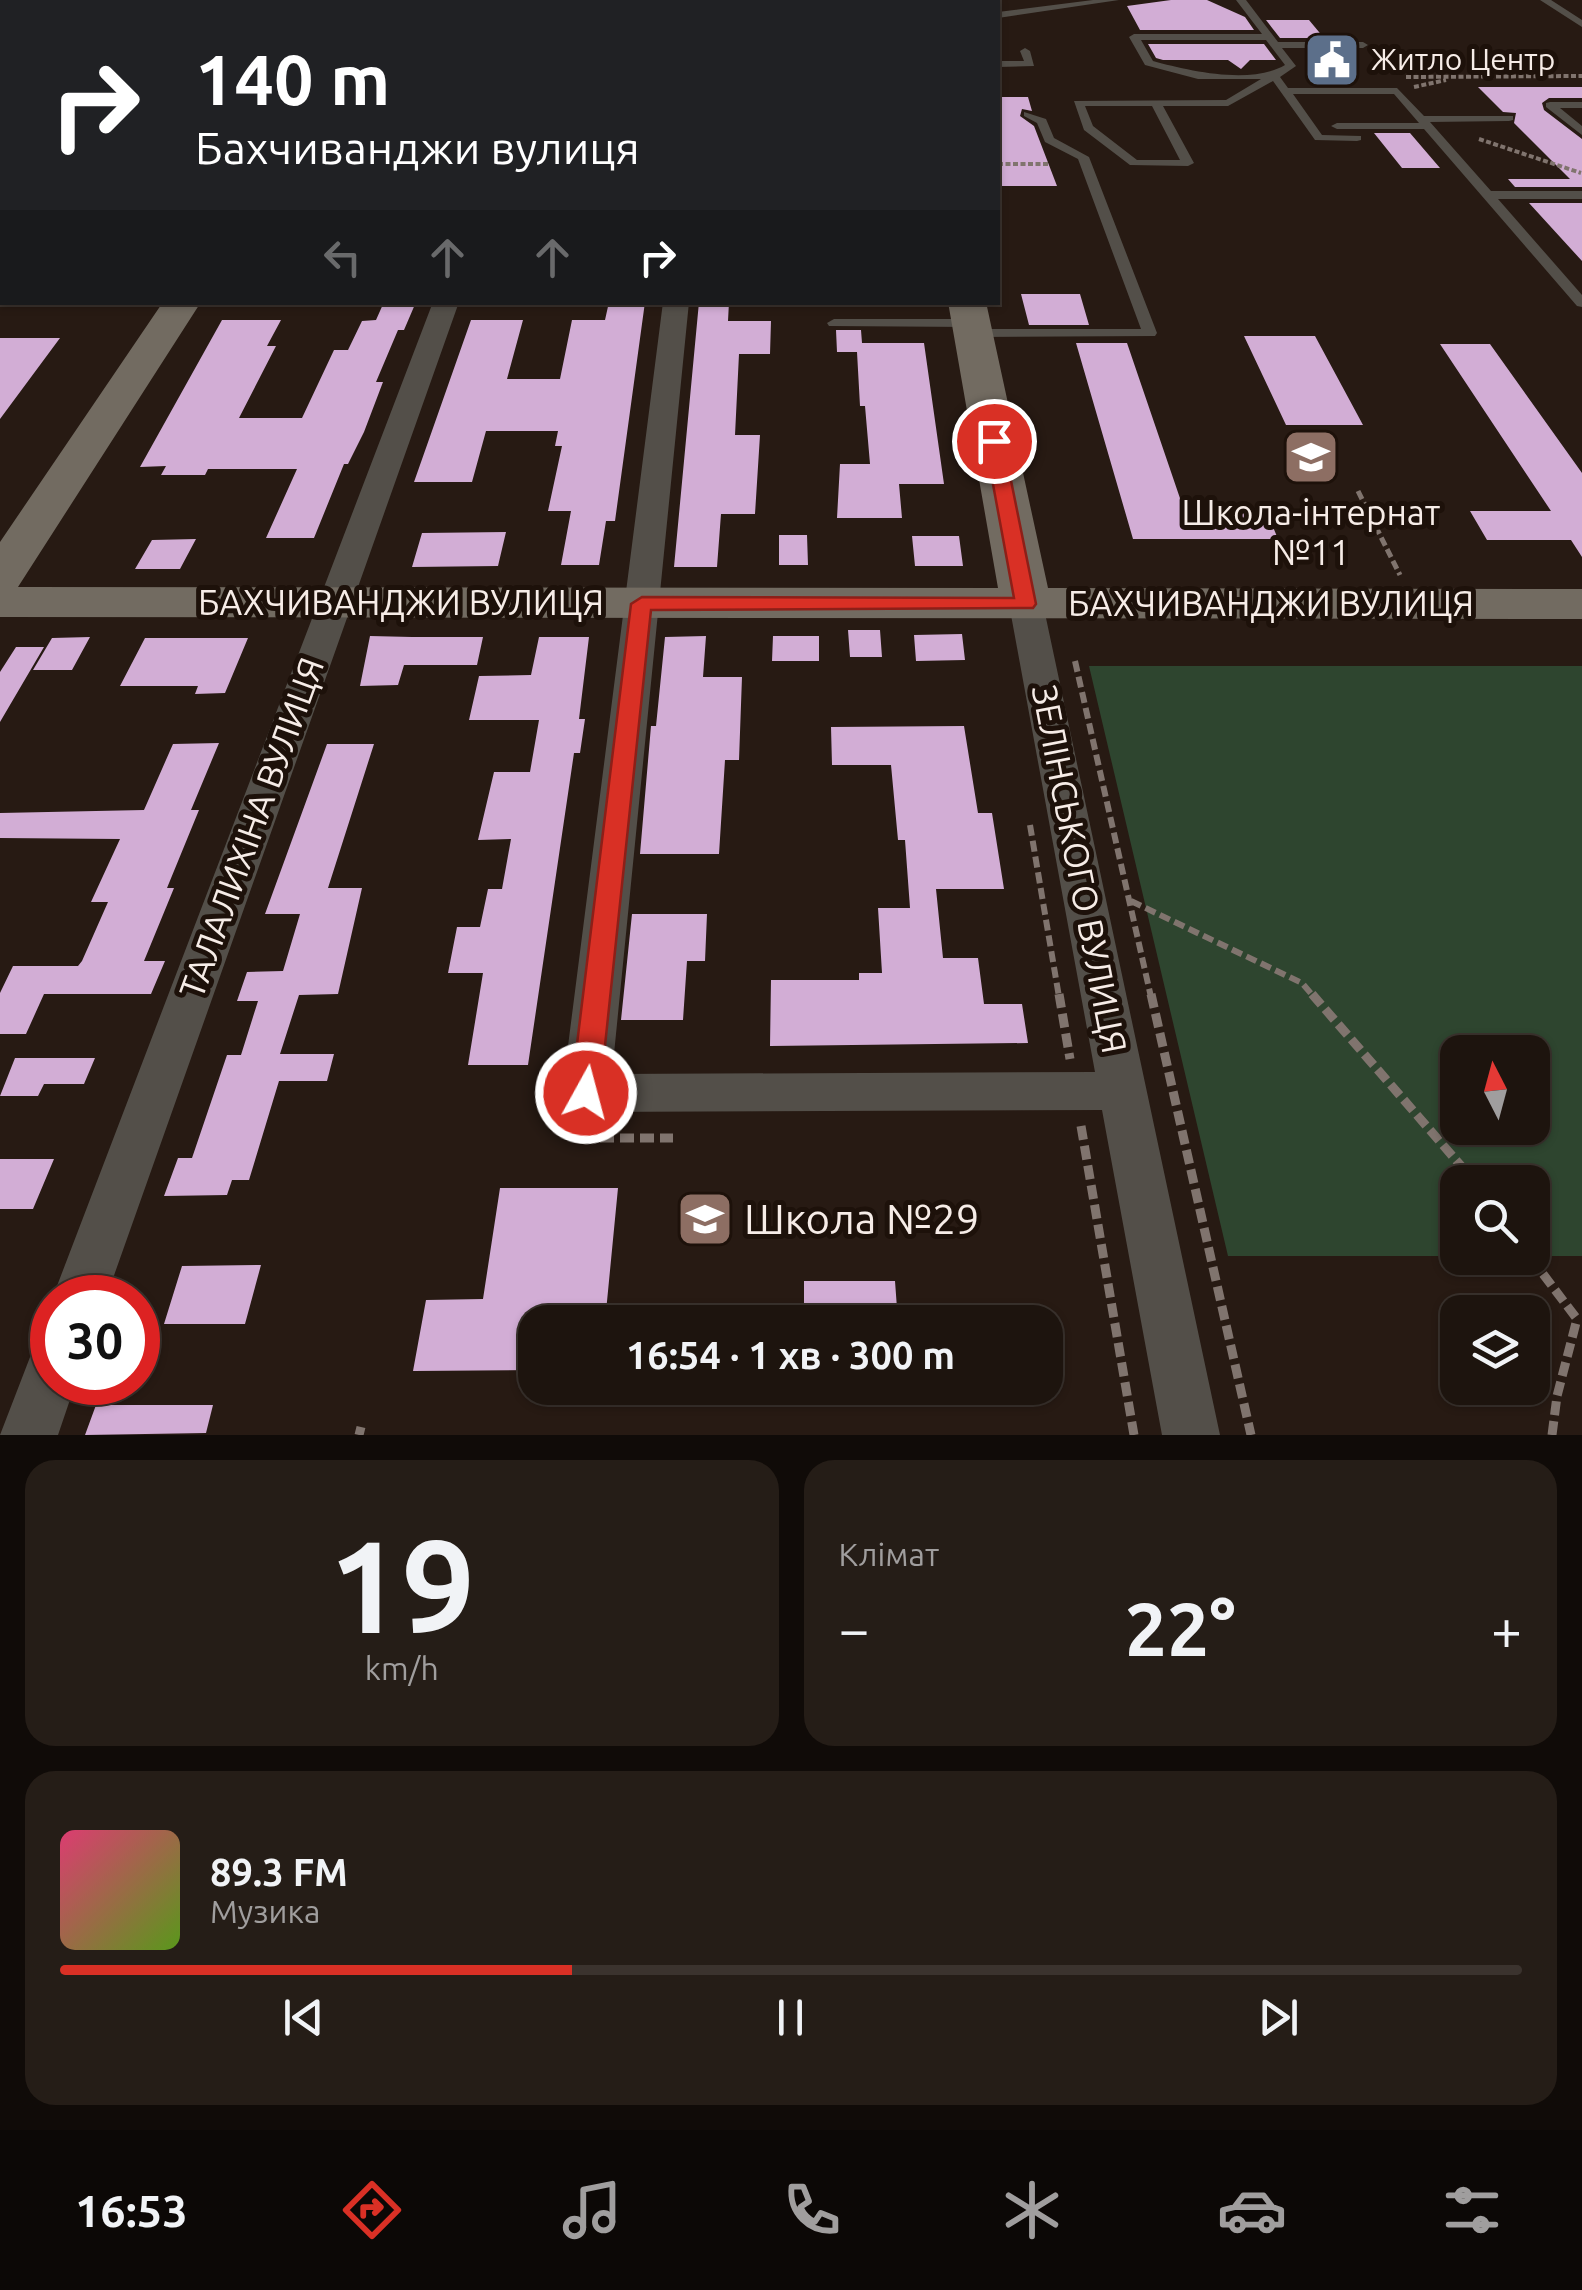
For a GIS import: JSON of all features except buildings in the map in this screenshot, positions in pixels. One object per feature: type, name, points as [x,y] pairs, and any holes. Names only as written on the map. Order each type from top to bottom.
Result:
[{"type":"street","points":[[0,578],[180,305]]},
{"type":"street","name":"ТАЛАЛИХІНА ВУЛИЦЯ","points":[[87,1275],[445,305]]},
{"type":"street","points":[[676,305],[583,1115],[1123,1091]]},
{"type":"street","name":"ЗЕЛІНСЬКОГО ВУЛИЦЯ","points":[[971,320],[1191,1435]]},
{"type":"street","name":"БАХЧИВАНДЖИ ВУЛИЦЯ","points":[[0,602],[1582,604]]},
{"type":"street","points":[[28,1435],[39,1405]]},
{"type":"lane","points":[[1000,15],[1114,0]]},
{"type":"lane","points":[[1156,103],[1188,163],[1134,163],[1088,128],[1078,103],[1156,103],[1228,103],[1291,66],[1241,0]]},
{"type":"lane","points":[[1545,0],[1582,24]]},
{"type":"lane","points":[[1274,76],[1198,76],[1149,63],[1134,37],[1363,45]]},
{"type":"lane","points":[[1000,64],[1030,64],[1025,51]]},
{"type":"lane","points":[[1274,76],[1319,138],[1357,138]]},
{"type":"lane","points":[[1286,91],[1397,91],[1582,304]]},
{"type":"lane","points":[[1582,105],[1550,105],[1558,118],[1582,132]]},
{"type":"lane","points":[[834,323],[971,320],[1150,333],[1083,157],[1049,140],[1042,121],[1028,114]]},
{"type":"lane","points":[[1310,126],[1509,118]]},
{"type":"lane","points":[[1488,195],[1582,195]]},
{"type":"path","points":[[1397,91],[1460,77],[1582,76]]},
{"type":"path","points":[[1424,122],[1582,173]]},
{"type":"path","points":[[1000,164],[1085,164]]},
{"type":"path","points":[[1358,491],[1406,586]]},
{"type":"path","points":[[1072,644],[1251,1435]]},
{"type":"path","points":[[1029,820],[1134,1435]]},
{"type":"path","points":[[1130,900],[1302,983],[1460,1165]]},
{"type":"path","points":[[583,1115],[673,1138]]},
{"type":"path","points":[[1545,1275],[1580,1319],[1557,1396],[1552,1435]]},
{"type":"green space","points":[[1089,666],[1582,666],[1582,1256],[1550,1256],[1550,1165],[1440,1165],[1440,1256],[1228,1256]]},
{"type":"place","name":"Житло Центр","points":[[1332,60]]},
{"type":"place","name":"Школа-інтернат №11","points":[[1311,457]]},
{"type":"place","name":"Школа №29","points":[[705,1219]]},
{"type":"route","points":[[586,1093],[642,604],[1026,604],[994,441]]}]
